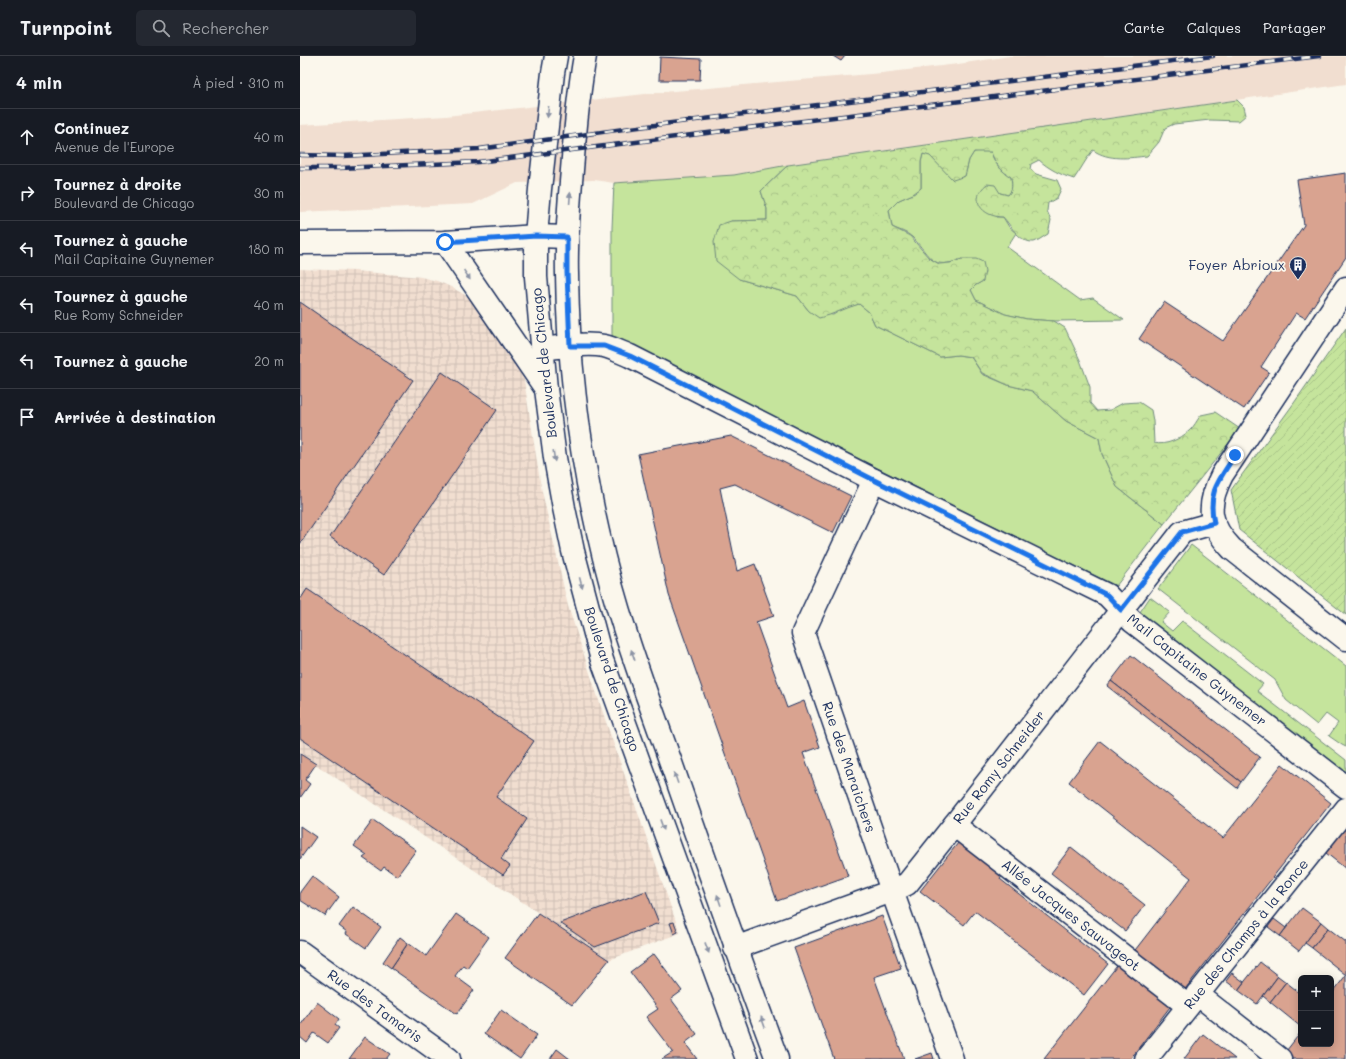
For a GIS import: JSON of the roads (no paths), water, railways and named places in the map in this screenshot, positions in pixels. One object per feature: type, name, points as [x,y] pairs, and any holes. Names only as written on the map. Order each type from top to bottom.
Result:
[{"type":"street","name":"Boulevard de Chicago","points":[[556,56],[540,189],[536,236],[536,277],[542,349],[555,458],[573,551],[602,660],[747,1059]]},
{"type":"street","name":"Boulevard de Chicago","points":[[585,56],[575,130],[567,237],[570,346],[579,429],[585,466],[598,532],[620,619],[735,948],[777,1059]]},
{"type":"street","points":[[300,243],[445,242],[536,236],[567,237]]},
{"type":"street","points":[[445,242],[546,389]]},
{"type":"street","points":[[1346,288],[1222,475],[1215,488],[1211,501],[1214,523],[1223,540],[1232,549],[1346,639]]},
{"type":"street","name":"Mail Capitaine Guynemer","points":[[542,349],[570,346],[604,346],[630,356],[874,480],[1107,595],[1132,621],[1346,787]]},
{"type":"street","name":"Rue des Maraichers","points":[[874,480],[804,633],[892,891],[952,1059]]},
{"type":"street","name":"Rue Romy Schneider","points":[[735,948],[892,891],[907,884],[1182,532],[1214,523]]},
{"type":"street","name":"Rue des Champs à la Ronce","points":[[1146,1059],[1346,809]]},
{"type":"street","name":"Allée Jacques Sauvageot","points":[[954,824],[1193,1000],[1280,1059]]},
{"type":"street","name":"Rue des Tamaris","points":[[300,952],[449,1059]]},
{"type":"railway","points":[[300,155],[343,156],[479,149],[631,128],[1213,56]]},
{"type":"railway","points":[[300,168],[340,168],[478,162],[1319,56]]},
{"type":"place","name":"Foyer Abrioux","points":[[1298,280]]}]
